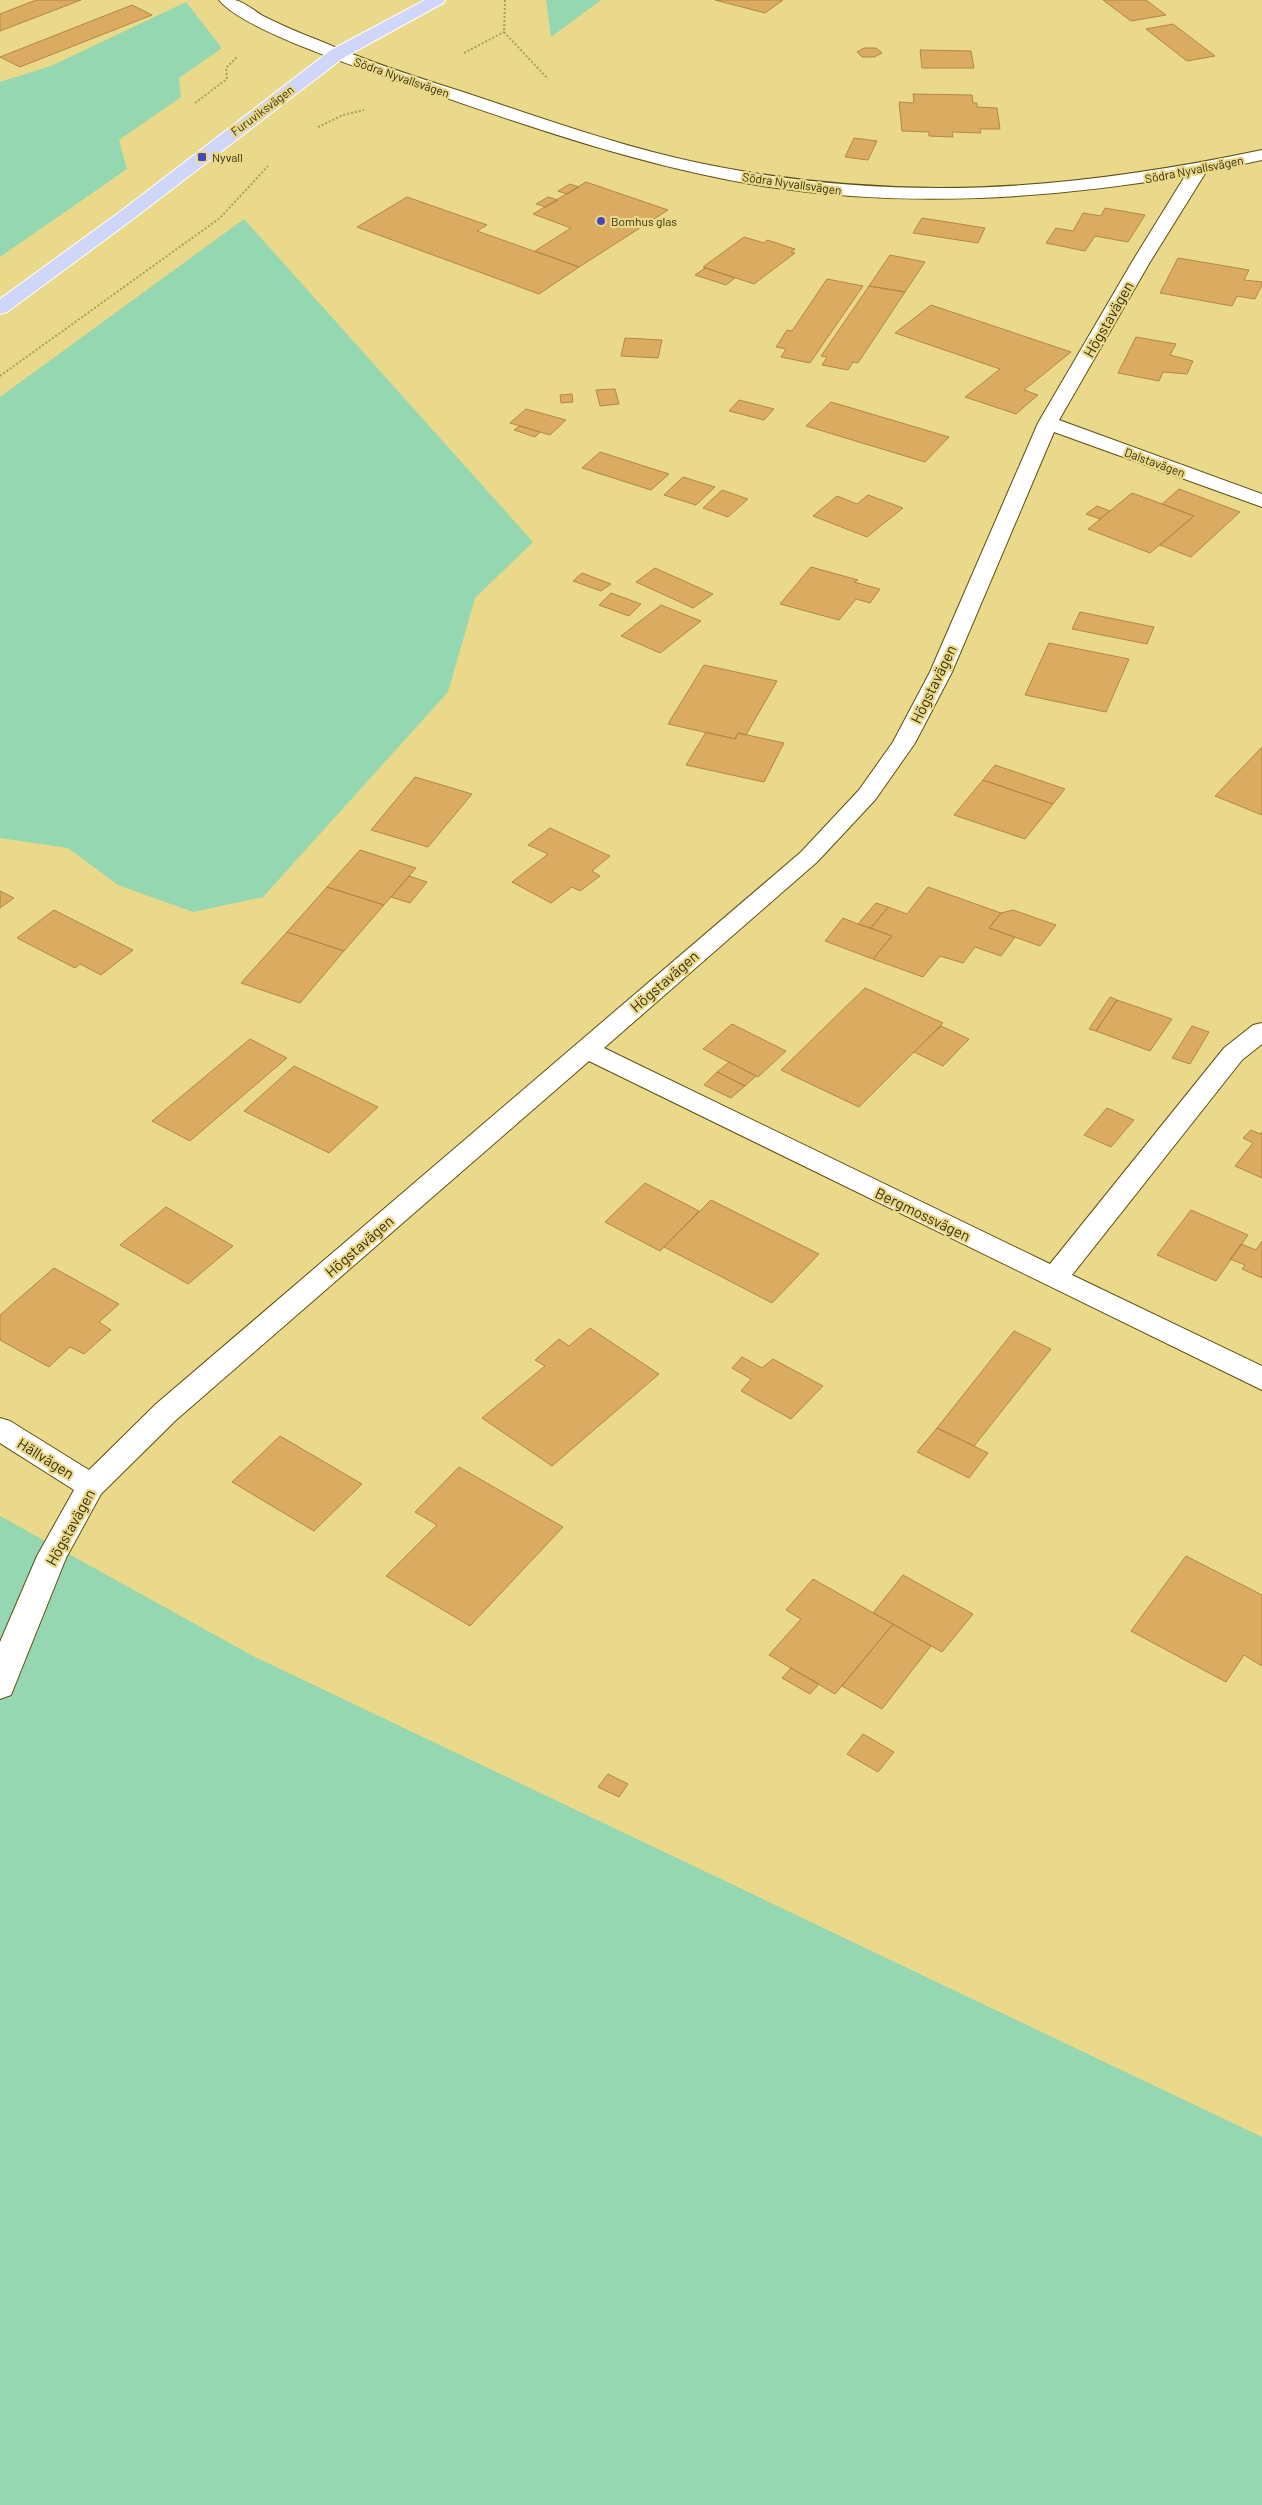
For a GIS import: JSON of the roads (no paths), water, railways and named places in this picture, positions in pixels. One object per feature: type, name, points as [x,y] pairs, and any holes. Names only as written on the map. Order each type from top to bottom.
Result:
[{"type":"main road","name":"Furuviksvägen","points":[[0,308],[126,215],[336,54],[438,0]]},
{"type":"street","name":"Södra Nyvallsvägen","points":[[226,0],[262,21],[336,54],[555,126],[696,167],[774,182],[876,193],[944,196],[1006,194],[1096,187],[1198,170],[1262,155]]},
{"type":"street","name":"Högstavägen","points":[[0,1686],[17,1638],[52,1556],[92,1486],[166,1412],[809,857],[867,795],[904,743],[941,672],[1048,423],[1141,262],[1198,170]]},
{"type":"street","name":"Dalstavägen","points":[[1048,423],[1262,501]]},
{"type":"street","points":[[1054,1278],[1233,1054],[1262,1031]]},
{"type":"street","name":"Bergmossvägen","points":[[585,1049],[1262,1379]]},
{"type":"street","name":"Hällvägen","points":[[0,1430],[92,1486]]},
{"type":"place","name":"Nyvall","points":[[202,157]]},
{"type":"place","name":"Bomhus glas","points":[[601,221]]}]
